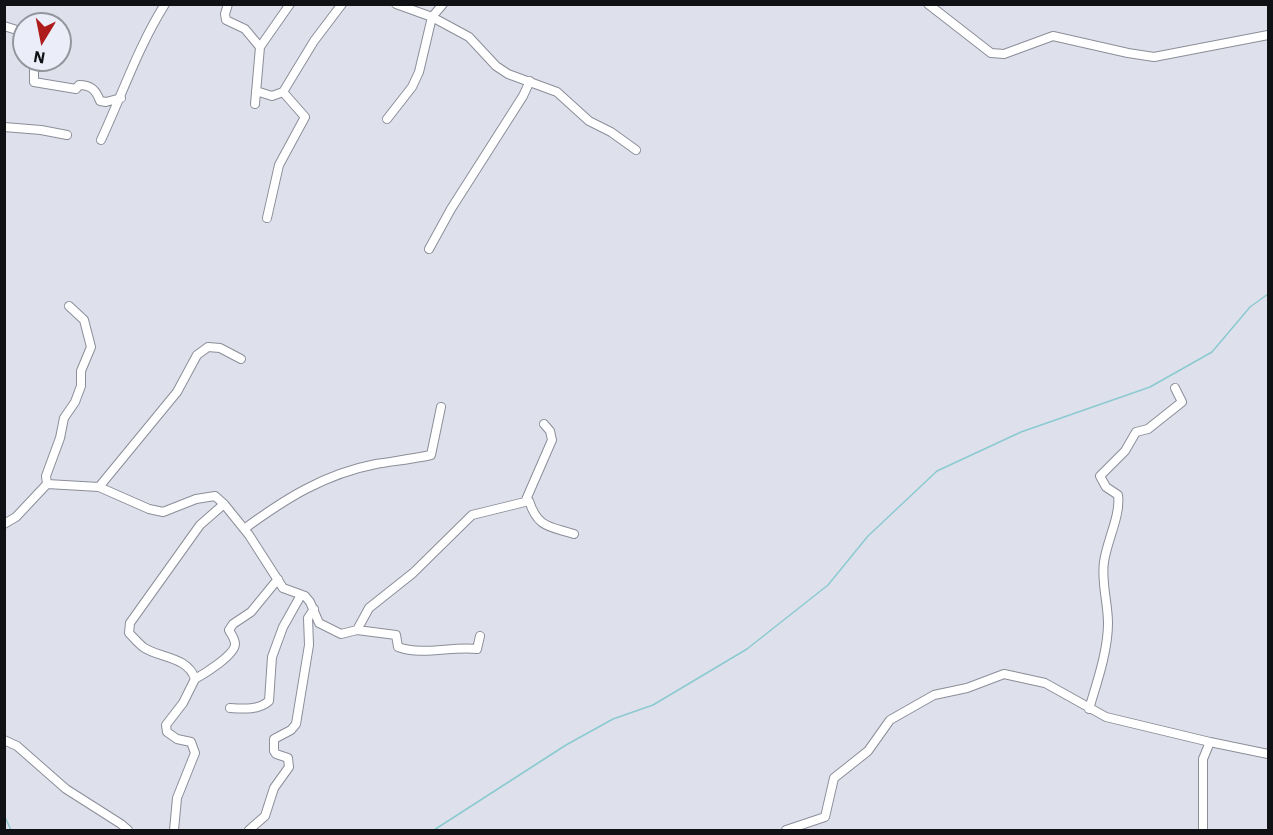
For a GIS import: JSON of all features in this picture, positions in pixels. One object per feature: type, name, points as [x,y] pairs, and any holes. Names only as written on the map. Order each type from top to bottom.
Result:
[{"type":"street","points":[[101,140],[121,99],[152,24],[165,4]]},
{"type":"street","points":[[228,4],[226,20],[245,29],[260,46]]},
{"type":"street","points":[[255,104],[260,46],[290,4]]},
{"type":"street","points":[[256,90],[272,96],[283,92],[314,41],[342,4]]},
{"type":"street","points":[[396,4],[432,17],[469,37],[496,66],[508,74],[557,92],[589,122],[620,138],[636,150]]},
{"type":"street","points":[[387,119],[412,87],[419,72],[432,17],[443,4]]},
{"type":"street","points":[[928,4],[991,53],[1004,54],[1053,36],[1154,57],[1269,35]]},
{"type":"street","points":[[34,72],[34,82],[76,89],[80,85],[88,85],[97,92],[100,100],[106,102],[121,99]]},
{"type":"street","points":[[429,249],[530,81]]},
{"type":"street","points":[[267,218],[279,165],[305,117],[283,92]]},
{"type":"street","points":[[4,127],[67,135]]},
{"type":"street","points":[[4,524],[16,517],[46,484],[46,476],[60,438],[64,418],[75,402],[81,386],[81,371],[91,347],[84,320],[69,306]]},
{"type":"street","points":[[99,487],[177,392],[197,355],[208,347],[220,348],[241,359]]},
{"type":"street","points":[[1089,709],[1098,680],[1108,624],[1103,564],[1119,507],[1118,495],[1106,488],[1100,476],[1125,451],[1136,432],[1148,429],[1182,402],[1175,388]]},
{"type":"street","points":[[244,529],[292,495],[322,482],[375,464],[431,455],[441,407]]},
{"type":"street","points":[[525,502],[552,440],[550,431],[544,424]]},
{"type":"street","points":[[46,484],[99,487],[149,509],[163,512],[196,499],[214,496],[224,504],[244,529],[283,588],[305,596],[314,609],[319,623],[340,634],[357,630],[396,636],[398,647],[408,651],[459,647],[477,649],[480,636]]},
{"type":"street","points":[[357,630],[369,608],[413,573],[472,515],[529,501],[534,516],[544,524],[574,534]]},
{"type":"street","points":[[195,679],[193,674],[173,657],[144,648],[129,633],[130,623],[200,525],[224,504]]},
{"type":"street","points":[[174,831],[177,798],[195,753],[191,742],[177,739],[167,732],[166,725],[183,703],[195,679],[230,653],[234,647],[235,642],[229,630],[233,624],[251,612],[278,579]]},
{"type":"street","points":[[230,708],[264,706],[269,701],[272,657],[291,609],[301,595]]},
{"type":"street","points":[[249,831],[265,816],[274,788],[289,767],[288,758],[276,754],[273,742],[296,724],[309,645],[308,618],[314,609]]},
{"type":"street","points":[[786,831],[825,817],[834,778],[868,751],[890,720],[934,695],[967,688],[1004,674],[1045,683],[1106,717],[1269,754]]},
{"type":"street","points":[[4,740],[17,746],[66,789],[122,824],[128,831]]},
{"type":"street","points":[[1203,831],[1203,759],[1210,742]]},
{"type":"waterway","points":[[434,830],[566,745],[613,719],[653,705],[747,649],[828,585],[868,536],[937,471],[1021,432],[1150,387],[1212,352],[1250,307],[1268,294]]},
{"type":"waterway","points":[[4,815],[11,830]]}]
